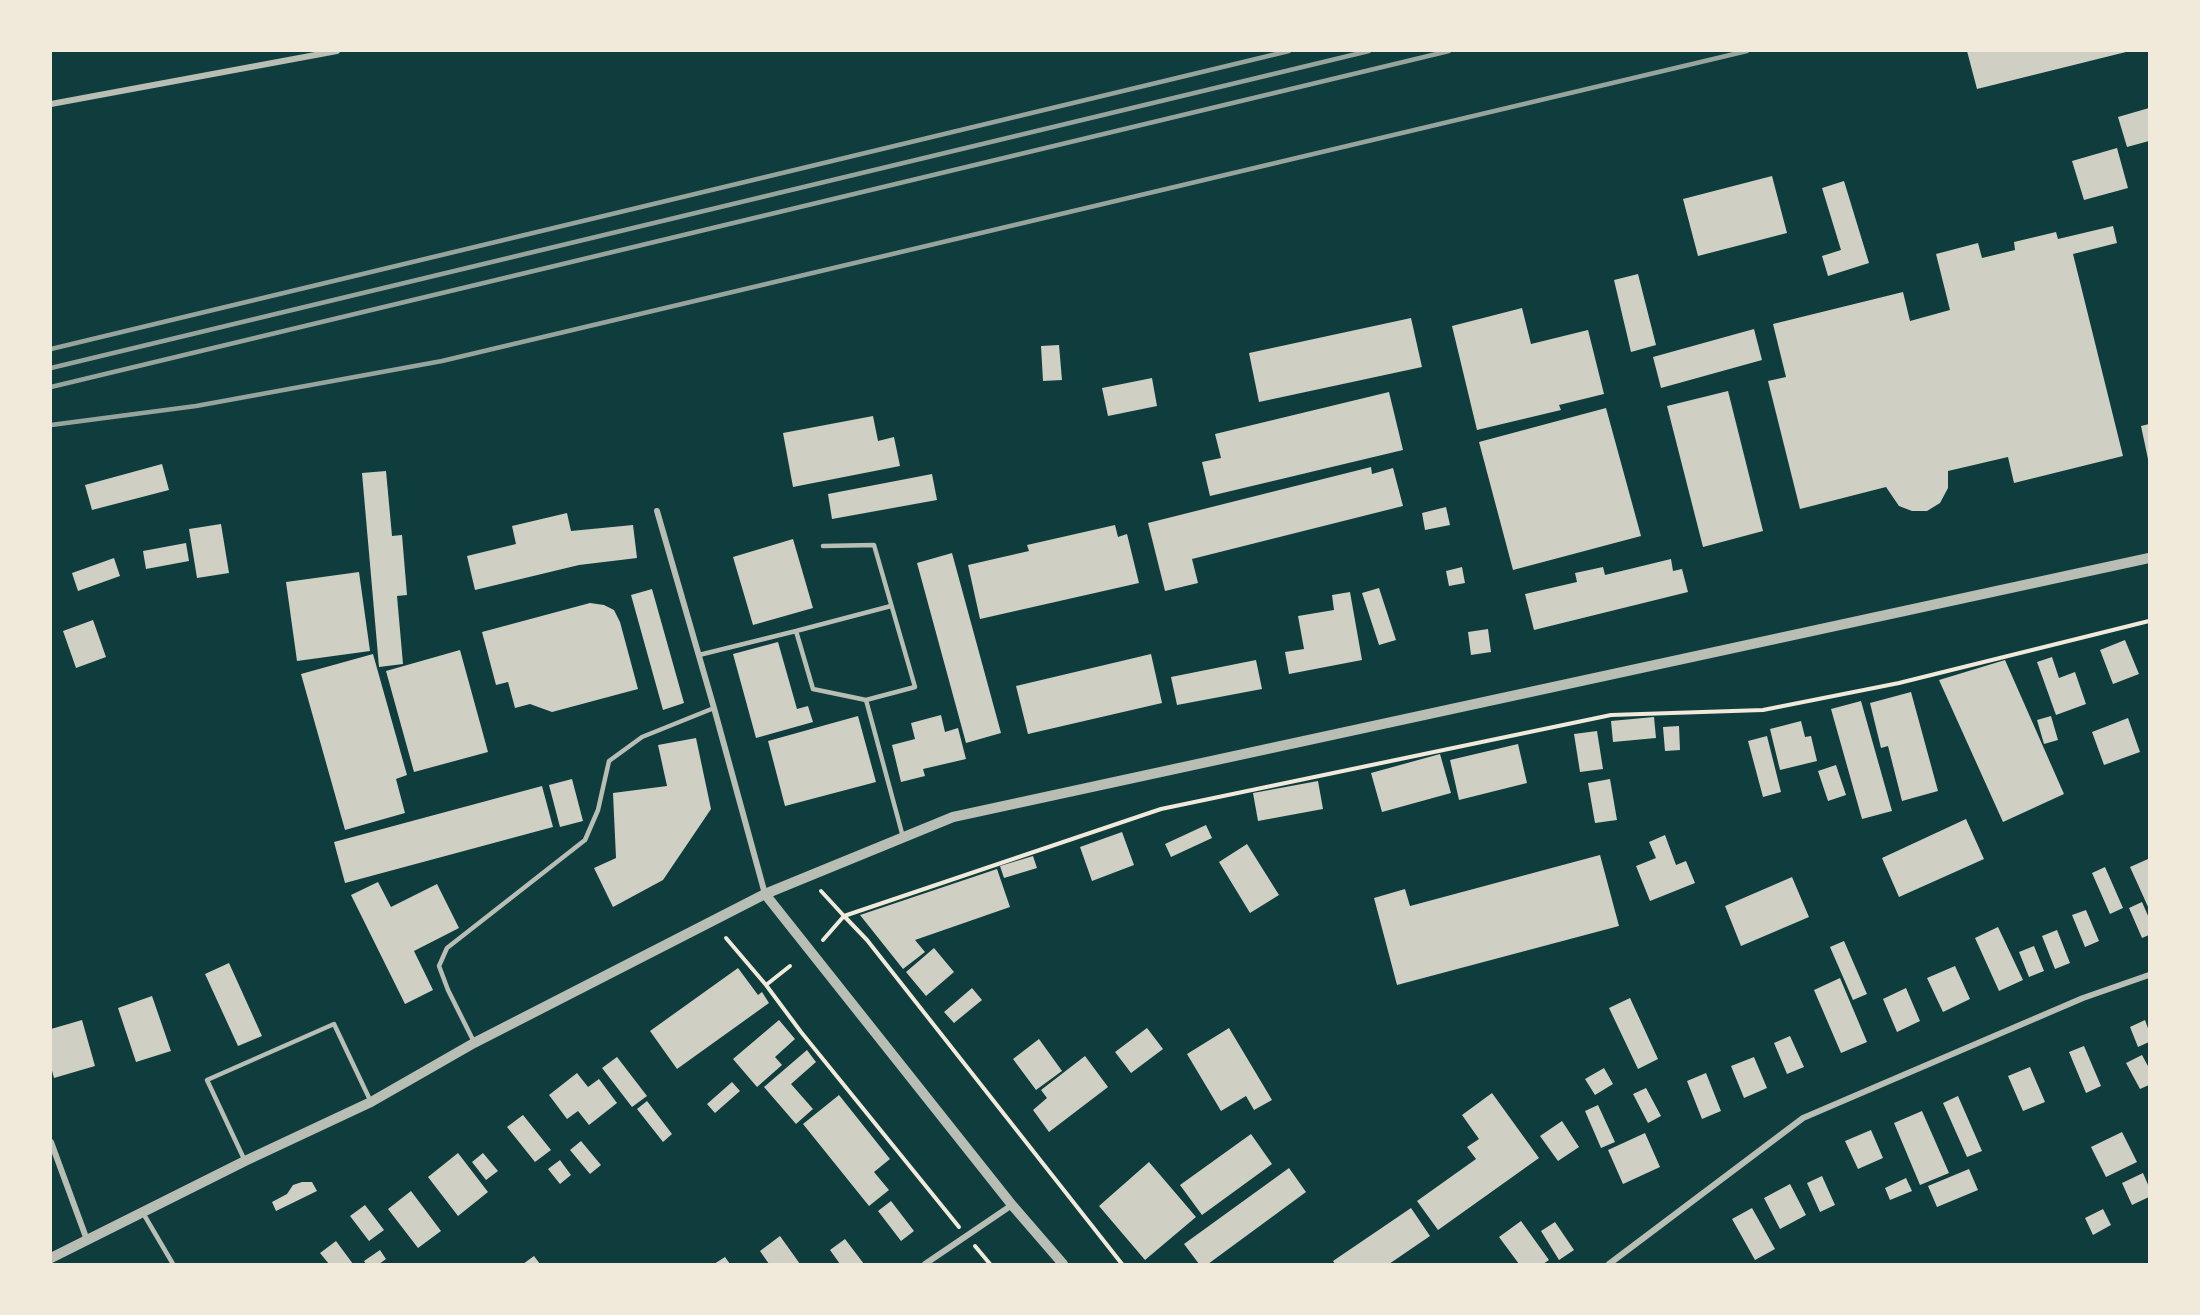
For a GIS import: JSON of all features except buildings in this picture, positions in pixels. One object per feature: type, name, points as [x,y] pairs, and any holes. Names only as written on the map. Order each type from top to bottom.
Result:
[{"type":"street","points":[[51,104],[337,51]]},
{"type":"street","points":[[657,512],[765,894],[1012,1205],[1063,1264]]},
{"type":"street","points":[[51,1258],[245,1161],[371,1102],[474,1043],[765,894],[953,817],[2149,558]]},
{"type":"street","points":[[1609,1264],[1803,1118],[2083,998],[2149,975]]},
{"type":"street","points":[[51,1142],[87,1240]]},
{"type":"street","points":[[925,1264],[1012,1205]]},
{"type":"lane","points":[[796,631],[813,690],[866,700],[915,687],[874,545],[823,546]]},
{"type":"lane","points":[[699,656],[891,606]]},
{"type":"lane","points":[[866,700],[903,837]]},
{"type":"lane","points":[[474,1043],[439,966],[447,948],[585,840],[598,810],[609,761],[642,737],[714,708]]},
{"type":"lane","points":[[245,1161],[207,1080],[334,1024],[371,1102]]},
{"type":"lane","points":[[143,1213],[172,1264]]},
{"type":"path","points":[[822,940],[844,916],[1161,809],[1611,715],[1774,708],[1899,683],[2149,621]]},
{"type":"path","points":[[821,891],[874,949],[1122,1264]]},
{"type":"path","points":[[726,938],[990,1264]]},
{"type":"path","points":[[766,985],[790,966]]},
{"type":"railway","points":[[51,349],[1289,51]]},
{"type":"railway","points":[[51,368],[1369,51]]},
{"type":"railway","points":[[51,387],[1449,51]]},
{"type":"railway","points":[[51,425],[196,406],[442,361],[1747,51]]}]
